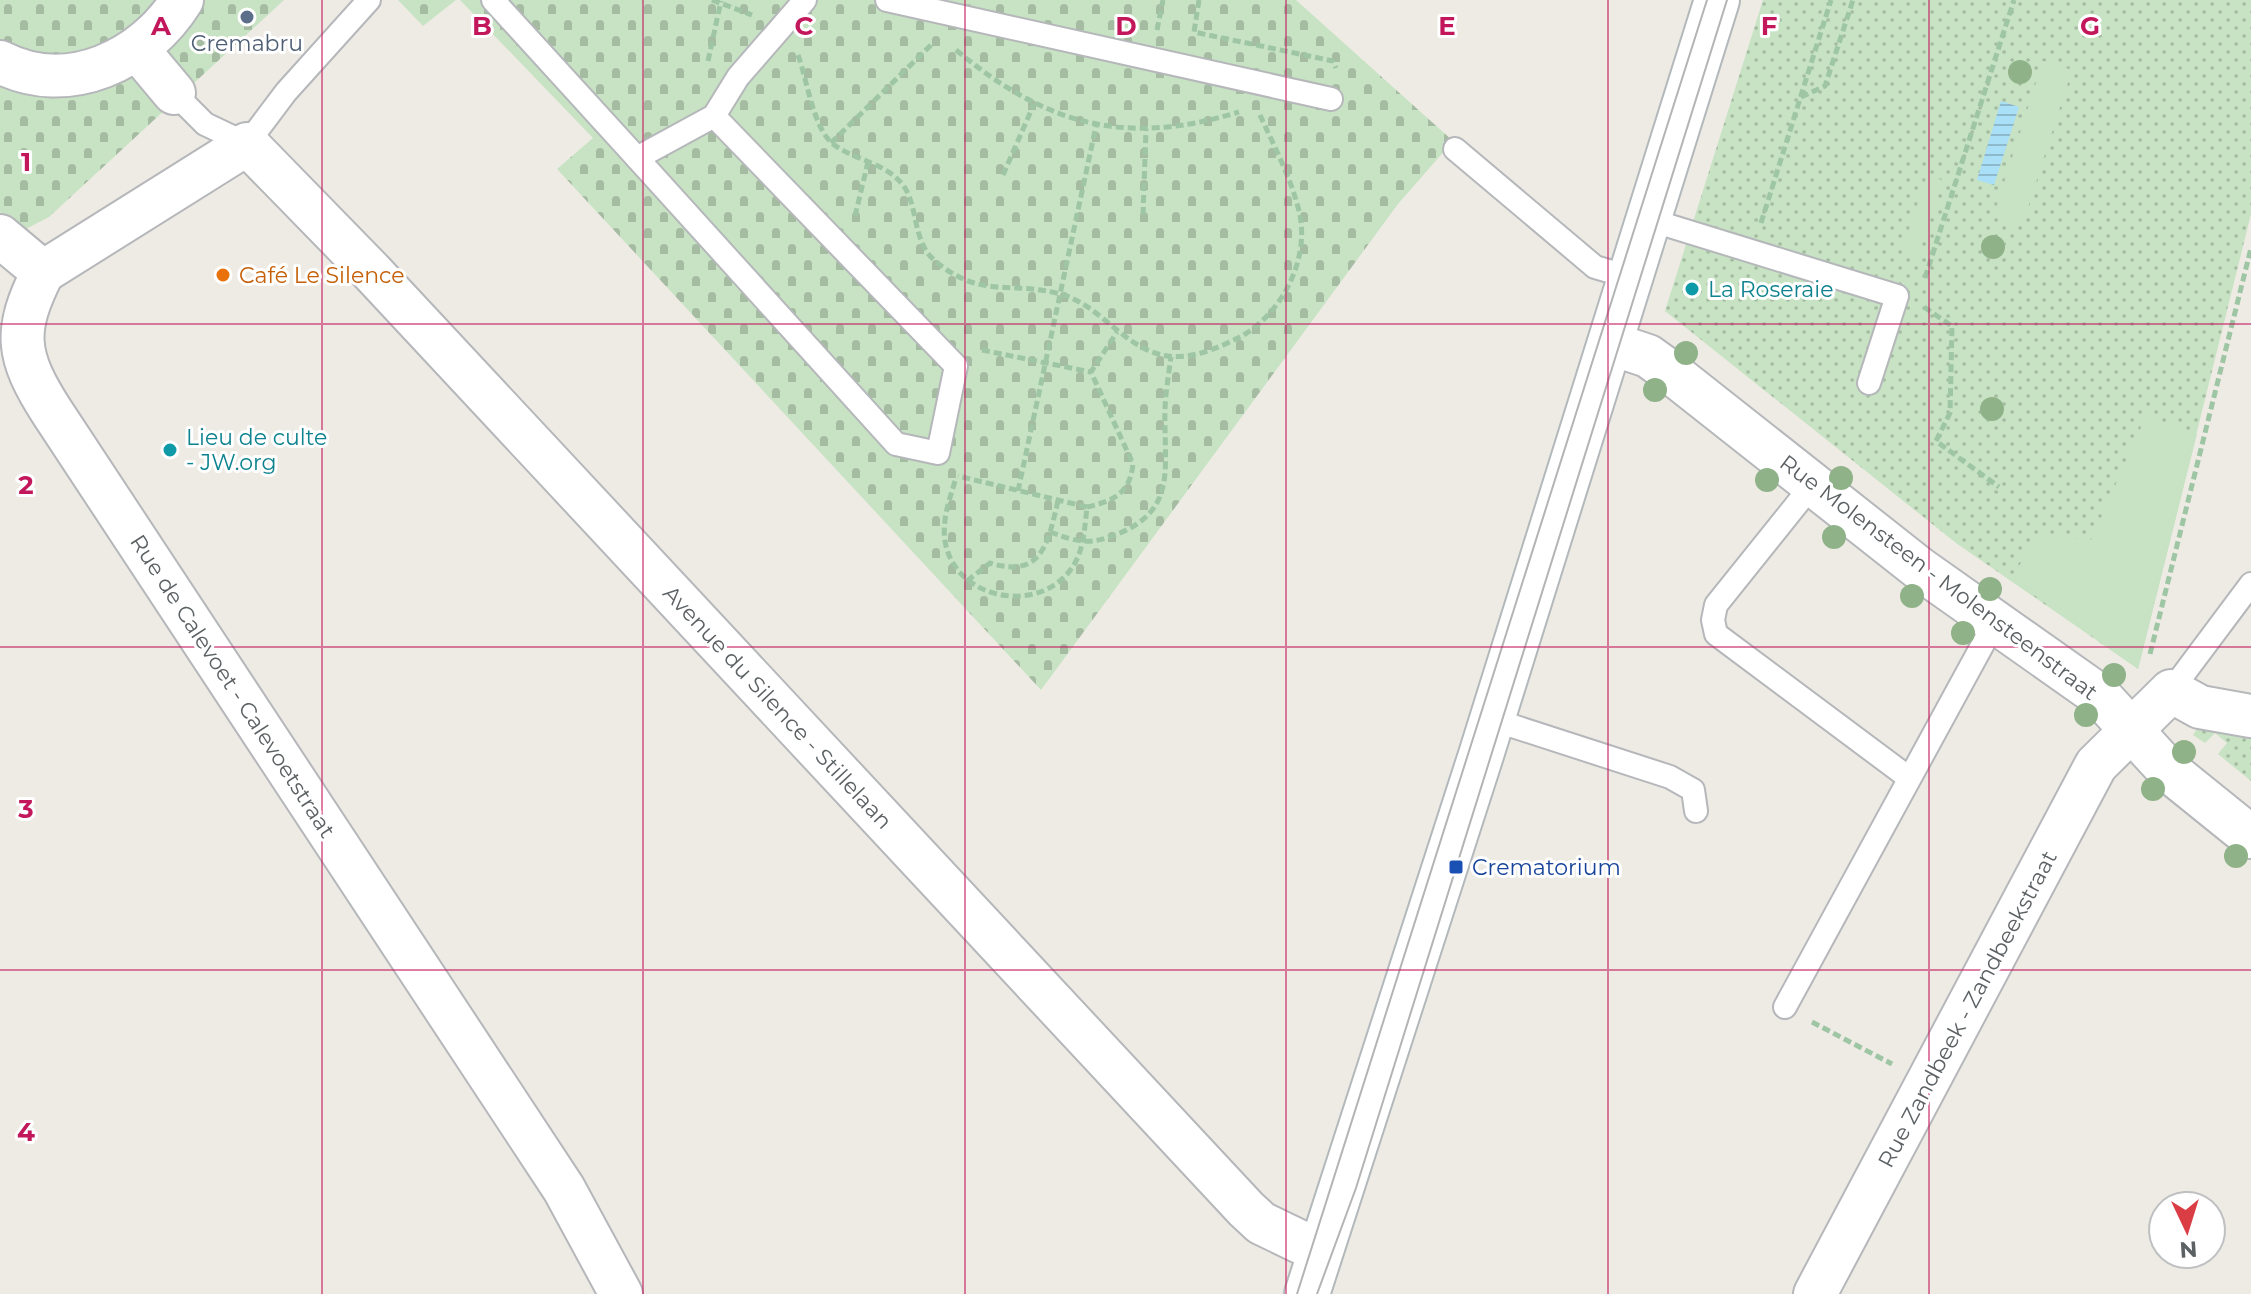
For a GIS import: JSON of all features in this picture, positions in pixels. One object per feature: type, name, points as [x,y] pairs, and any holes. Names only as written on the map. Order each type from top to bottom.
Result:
[{"type":"main road","points":[[1307,1294],[1717,0]]},
{"type":"street","points":[[0,62],[13,68],[56,75],[99,70],[138,50],[167,23],[182,0]]},
{"type":"street","points":[[138,50],[174,93]]},
{"type":"street","points":[[0,236],[43,272],[247,144]]},
{"type":"street","name":"Avenue du Silence - Stillelaan","points":[[247,144],[371,271],[1246,1209],[1261,1223],[1321,1252]]},
{"type":"street","name":"Rue de Calevoet - Calevoetstraat","points":[[43,272],[10,334],[35,385],[564,1189],[621,1294]]},
{"type":"street","name":"Rue Molensteen - Molensteenstraat","points":[[1609,343],[1648,356],[1995,622],[2100,696],[2168,770],[2251,837]]},
{"type":"street","points":[[2171,691],[2200,707],[2251,716]]},
{"type":"street","name":"Rue Zandbeek - Zandbeekstraat","points":[[1815,1294],[2096,765],[2128,729],[2171,691]]},
{"type":"lane","points":[[174,93],[205,124],[247,144],[286,92],[369,0]]},
{"type":"lane","points":[[493,0],[896,444],[938,453],[956,366],[851,261],[714,116]]},
{"type":"lane","points":[[637,158],[714,116],[738,77],[805,0]]},
{"type":"lane","points":[[887,0],[1331,99]]},
{"type":"lane","points":[[1455,149],[1595,267],[1629,277]]},
{"type":"lane","points":[[1647,219],[1907,298],[1869,383]]},
{"type":"lane","points":[[1813,484],[1716,605],[1713,620],[1716,634],[1909,778]]},
{"type":"lane","points":[[2171,691],[2251,584]]},
{"type":"lane","points":[[1785,1007],[1995,622]]},
{"type":"lane","points":[[1491,719],[1670,777],[1693,790],[1696,811]]},
{"type":"path","points":[[712,0],[757,17],[779,31],[798,55],[815,116],[831,143],[887,170],[905,189],[915,226],[932,258],[969,284],[1060,294],[1084,304],[1135,345],[1171,357],[1220,347],[1250,332],[1291,284],[1300,244],[1300,214],[1243,79]]},
{"type":"path","points":[[1199,0],[1194,32],[1333,61],[1338,78],[1331,99]]},
{"type":"path","points":[[1753,251],[1831,0]]},
{"type":"path","points":[[1800,97],[1825,86],[1853,0]]},
{"type":"path","points":[[1999,487],[1936,441],[1950,413],[1952,326],[1907,298],[2014,0]]},
{"type":"path","points":[[913,6],[939,36],[993,81],[1034,104],[1096,126],[1146,129],[1197,123]]},
{"type":"path","points":[[831,143],[939,36]]},
{"type":"path","points":[[1003,175],[1034,104]]},
{"type":"path","points":[[1018,491],[1096,126]]},
{"type":"path","points":[[1143,215],[1146,129]]},
{"type":"path","points":[[851,261],[853,225],[868,162]]},
{"type":"path","points":[[2171,691],[2146,671],[2251,248]]},
{"type":"path","points":[[1091,372],[1117,332]]},
{"type":"path","points":[[956,366],[975,349],[1091,372]]},
{"type":"path","points":[[1050,532],[1081,543],[1124,531],[1147,518],[1167,478],[1165,407],[1171,357]]},
{"type":"path","points":[[938,453],[957,476],[1058,501],[1087,507],[1123,494],[1131,480],[1133,464],[1091,372]]},
{"type":"path","points":[[957,476],[945,517],[946,543],[959,574],[976,589],[1003,597],[1030,594],[1057,582],[1076,562],[1087,507]]},
{"type":"path","points":[[967,581],[990,563],[1011,570],[1030,563],[1046,548],[1058,501]]},
{"type":"path","points":[[1785,1007],[1928,1083]]},
{"type":"green space","points":[[0,0],[284,0],[49,217],[20,232],[0,212]]},
{"type":"green space","points":[[398,0],[456,0],[423,26]]},
{"type":"green space","points":[[460,0],[1296,0],[1453,141],[1398,204],[1041,690],[557,169],[593,138]]},
{"type":"green space","name":"La Roseraie","points":[[1763,0],[2251,0],[2251,214],[2138,669],[1956,543],[1665,311]]},
{"type":"green space","points":[[2043,61],[2072,70],[2022,226],[1993,217]]},
{"type":"green space","points":[[1927,175],[1942,180],[1917,255],[1902,250]]},
{"type":"green space","points":[[2146,416],[2197,434],[2138,669],[2013,580],[2016,570],[2041,534],[2091,540]]},
{"type":"green space","points":[[2203,719],[2251,726],[2251,781],[2218,754],[2227,743],[2215,733],[2205,743],[2193,735]]},
{"type":"water","points":[[2001,101],[2019,107],[1994,185],[1977,180]]},
{"type":"tram line","points":[[1297,1294],[1707,0]]},
{"type":"tram line","points":[[1317,1294],[1356,1188],[1727,0]]},
{"type":"place","name":"Cremabru","points":[[247,17]]},
{"type":"place","name":"Café Le Silence","points":[[223,275]]},
{"type":"place","name":"La Roseraie","points":[[1692,289]]},
{"type":"place","name":"Lieu de culte - JW.org","points":[[170,450]]},
{"type":"place","name":"Crematorium","points":[[1456,867]]}]
